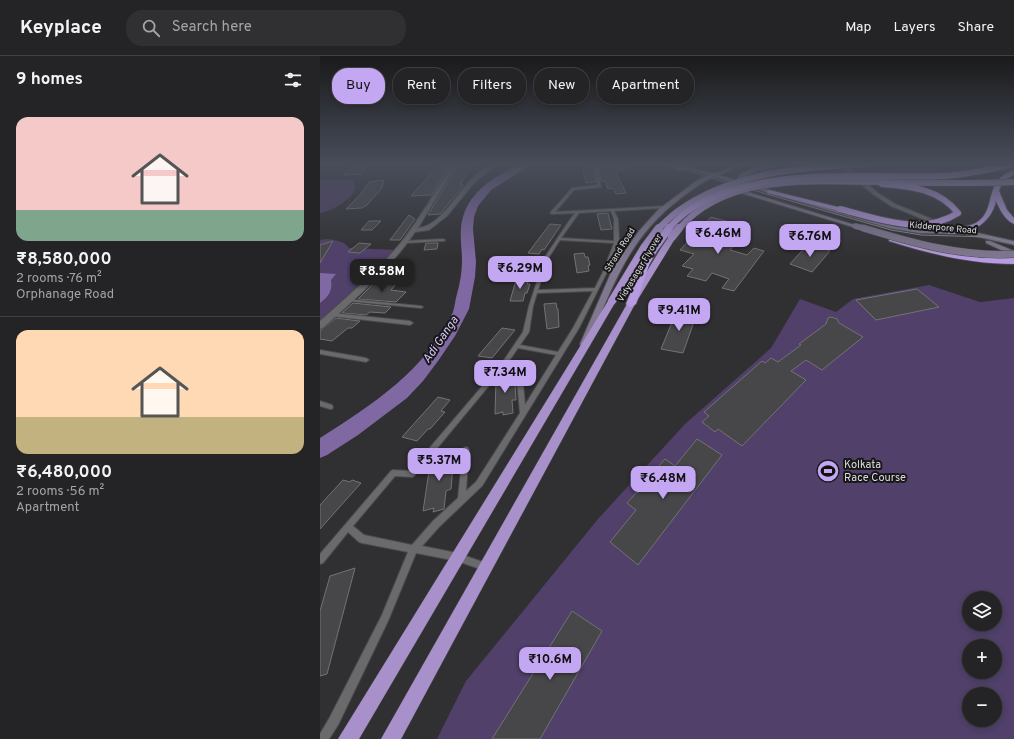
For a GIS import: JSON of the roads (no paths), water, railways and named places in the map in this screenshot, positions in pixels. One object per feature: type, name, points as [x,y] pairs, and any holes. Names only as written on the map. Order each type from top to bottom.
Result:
[{"type":"highway","name":"Vidyasagar Flyover","points":[[348,739],[576,362],[641,251],[656,232],[675,213],[700,196]]},
{"type":"highway","points":[[631,304],[645,265],[665,232],[680,217],[714,196]]},
{"type":"highway","name":"Vidyasagar Flyover","points":[[391,739],[592,373],[631,304],[672,237],[686,220],[696,211],[710,203],[728,196]]},
{"type":"highway","points":[[785,196],[887,221],[922,225],[940,224],[951,219],[958,213],[953,205],[938,196]]},
{"type":"highway","points":[[948,231],[965,229],[976,225],[988,216],[993,196]]},
{"type":"highway","points":[[998,196],[1004,211],[1014,222]]},
{"type":"highway","points":[[855,226],[934,252],[979,260],[1014,261]]},
{"type":"main road","name":"Strand Road","points":[[576,362],[617,268],[641,232],[664,207],[678,196]]},
{"type":"main road","points":[[757,196],[855,226],[932,246],[961,252],[999,255],[1014,254]]},
{"type":"main road","name":"Kidderpore Road","points":[[769,196],[895,232],[913,235],[981,238],[1014,254]]},
{"type":"main road","name":"Kidderpore Road","points":[[783,196],[889,226],[919,231],[948,231],[1014,243]]},
{"type":"street","points":[[320,326],[388,261],[413,230],[435,196]]},
{"type":"street","points":[[413,230],[428,228],[445,215],[461,196]]},
{"type":"street","points":[[879,196],[893,205],[942,225],[948,231]]},
{"type":"lane","points":[[567,196],[552,214],[664,207]]},
{"type":"lane","points":[[323,739],[385,618],[413,550],[436,524],[479,484],[576,328],[596,288],[616,242],[618,229],[612,210]]},
{"type":"lane","points":[[320,560],[393,473],[412,474],[504,364],[526,332],[531,306],[547,257],[578,212]]},
{"type":"lane","points":[[559,239],[616,242]]},
{"type":"lane","points":[[404,242],[444,240]]},
{"type":"lane","points":[[535,292],[596,288]]},
{"type":"lane","points":[[348,300],[421,307]]},
{"type":"lane","points":[[332,315],[410,323]]},
{"type":"lane","points":[[516,346],[560,354]]},
{"type":"lane","points":[[320,352],[366,360]]},
{"type":"lane","points":[[519,372],[523,414]]},
{"type":"lane","points":[[320,403],[330,407]]},
{"type":"lane","points":[[462,499],[466,450]]},
{"type":"lane","points":[[348,527],[362,539],[413,550],[457,557],[486,567]]},
{"type":"waterway","name":"Adi Ganga","points":[[320,449],[371,415],[400,393],[416,377],[440,346],[453,325],[462,306],[469,269],[467,229],[468,217],[472,206],[479,196]]},
{"type":"tram line","points":[[773,196],[891,230],[921,235],[989,237],[1014,243]]},
{"type":"place","name":"Kolkata Race Course","points":[[828,471]]}]
